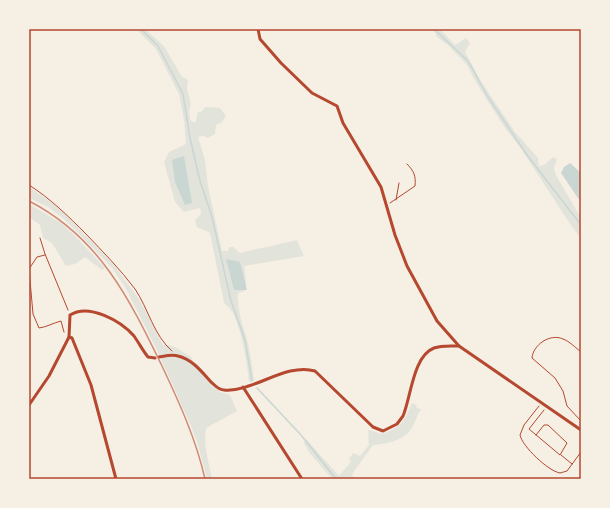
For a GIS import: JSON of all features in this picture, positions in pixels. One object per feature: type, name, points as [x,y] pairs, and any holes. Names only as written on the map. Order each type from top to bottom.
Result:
[{"type":"street","points":[[258,29],[260,39],[286,69],[312,93],[337,106],[343,123],[381,187],[388,206],[395,235],[407,266],[437,321],[459,346],[581,430]]},
{"type":"street","points":[[29,406],[49,376],[69,337],[70,315],[74,312],[90,312],[111,319],[122,325],[134,336],[148,357],[177,355],[197,366],[219,389],[224,390],[243,387],[297,369],[308,368],[315,371],[373,427],[383,431],[397,424],[403,416],[419,363],[425,354],[435,348],[459,346]]},
{"type":"street","points":[[69,337],[72,338],[91,384],[116,479]]},
{"type":"street","points":[[243,387],[302,479]]},
{"type":"path","points":[[388,206],[416,186],[416,178],[413,170],[407,164]]},
{"type":"path","points":[[396,200],[399,183]]},
{"type":"path","points":[[29,185],[67,214],[113,262],[135,290],[164,344],[177,355]]},
{"type":"path","points":[[40,238],[70,315]]},
{"type":"path","points":[[45,254],[37,257],[29,269],[33,314],[39,328],[51,326],[61,321],[65,333],[69,337]]},
{"type":"path","points":[[581,352],[563,338],[555,338],[549,339],[536,347],[532,358],[555,378],[563,391],[567,406],[581,421]]},
{"type":"path","points":[[541,403],[524,425],[520,435],[531,452],[548,468],[556,473],[564,472],[581,452]]},
{"type":"path","points":[[546,407],[529,429],[572,464]]},
{"type":"path","points":[[536,435],[544,425],[548,425],[567,443],[560,455]]},
{"type":"shaded area","points":[[136,29],[145,29],[164,46],[182,77],[188,80],[187,89],[191,104],[189,111],[190,120],[195,123],[198,112],[201,112],[205,107],[220,108],[226,116],[222,122],[216,125],[215,134],[208,138],[203,136],[198,137],[205,160],[208,186],[222,251],[228,251],[229,247],[233,247],[240,253],[297,240],[304,256],[244,266],[246,281],[245,291],[238,293],[238,304],[250,352],[254,380],[249,382],[245,355],[237,324],[231,310],[224,303],[210,233],[197,227],[195,220],[201,214],[200,208],[184,212],[175,202],[164,162],[169,152],[186,144],[184,120],[179,94],[156,49]]},
{"type":"shaded area","points":[[431,29],[440,29],[455,45],[466,38],[470,43],[465,52],[482,83],[515,132],[538,158],[539,166],[544,165],[553,157],[557,159],[554,168],[556,175],[581,216],[581,239],[522,150],[503,125],[477,84],[467,65],[448,45],[437,37],[435,32]]},
{"type":"shaded area","points":[[184,156],[192,203],[185,205],[175,182],[172,160]]},
{"type":"shaded area","points":[[570,163],[580,172],[580,201],[561,173],[564,167]]},
{"type":"shaded area","points":[[29,187],[65,214],[113,264],[139,299],[163,345],[175,347],[191,357],[198,369],[220,392],[230,395],[237,411],[206,428],[206,447],[212,479],[207,479],[198,445],[191,426],[156,348],[125,287],[112,268],[65,220],[48,207],[29,198]]},
{"type":"shaded area","points":[[29,204],[61,223],[105,268],[102,270],[85,257],[75,264],[66,266],[52,243],[43,238],[40,225],[29,217]]},
{"type":"shaded area","points":[[226,259],[240,262],[247,290],[234,290]]},
{"type":"shaded area","points":[[412,403],[416,405],[417,408],[421,409],[410,431],[406,435],[396,440],[384,444],[373,445],[352,474],[354,479],[332,479],[309,452],[304,443],[306,439],[339,476],[351,462],[349,459],[353,453],[360,456],[369,445],[368,430],[381,434],[397,427],[404,420]]},
{"type":"waterway","points":[[141,29],[158,46],[183,94],[190,138],[200,181],[212,217],[231,301],[245,340],[252,381]]},
{"type":"waterway","points":[[434,29],[468,61],[488,97],[527,155],[581,225]]},
{"type":"waterway","points":[[257,388],[301,435],[336,479]]},
{"type":"railway","points":[[29,201],[75,232],[93,251],[124,293],[150,341],[181,407],[192,435],[205,479]]}]
